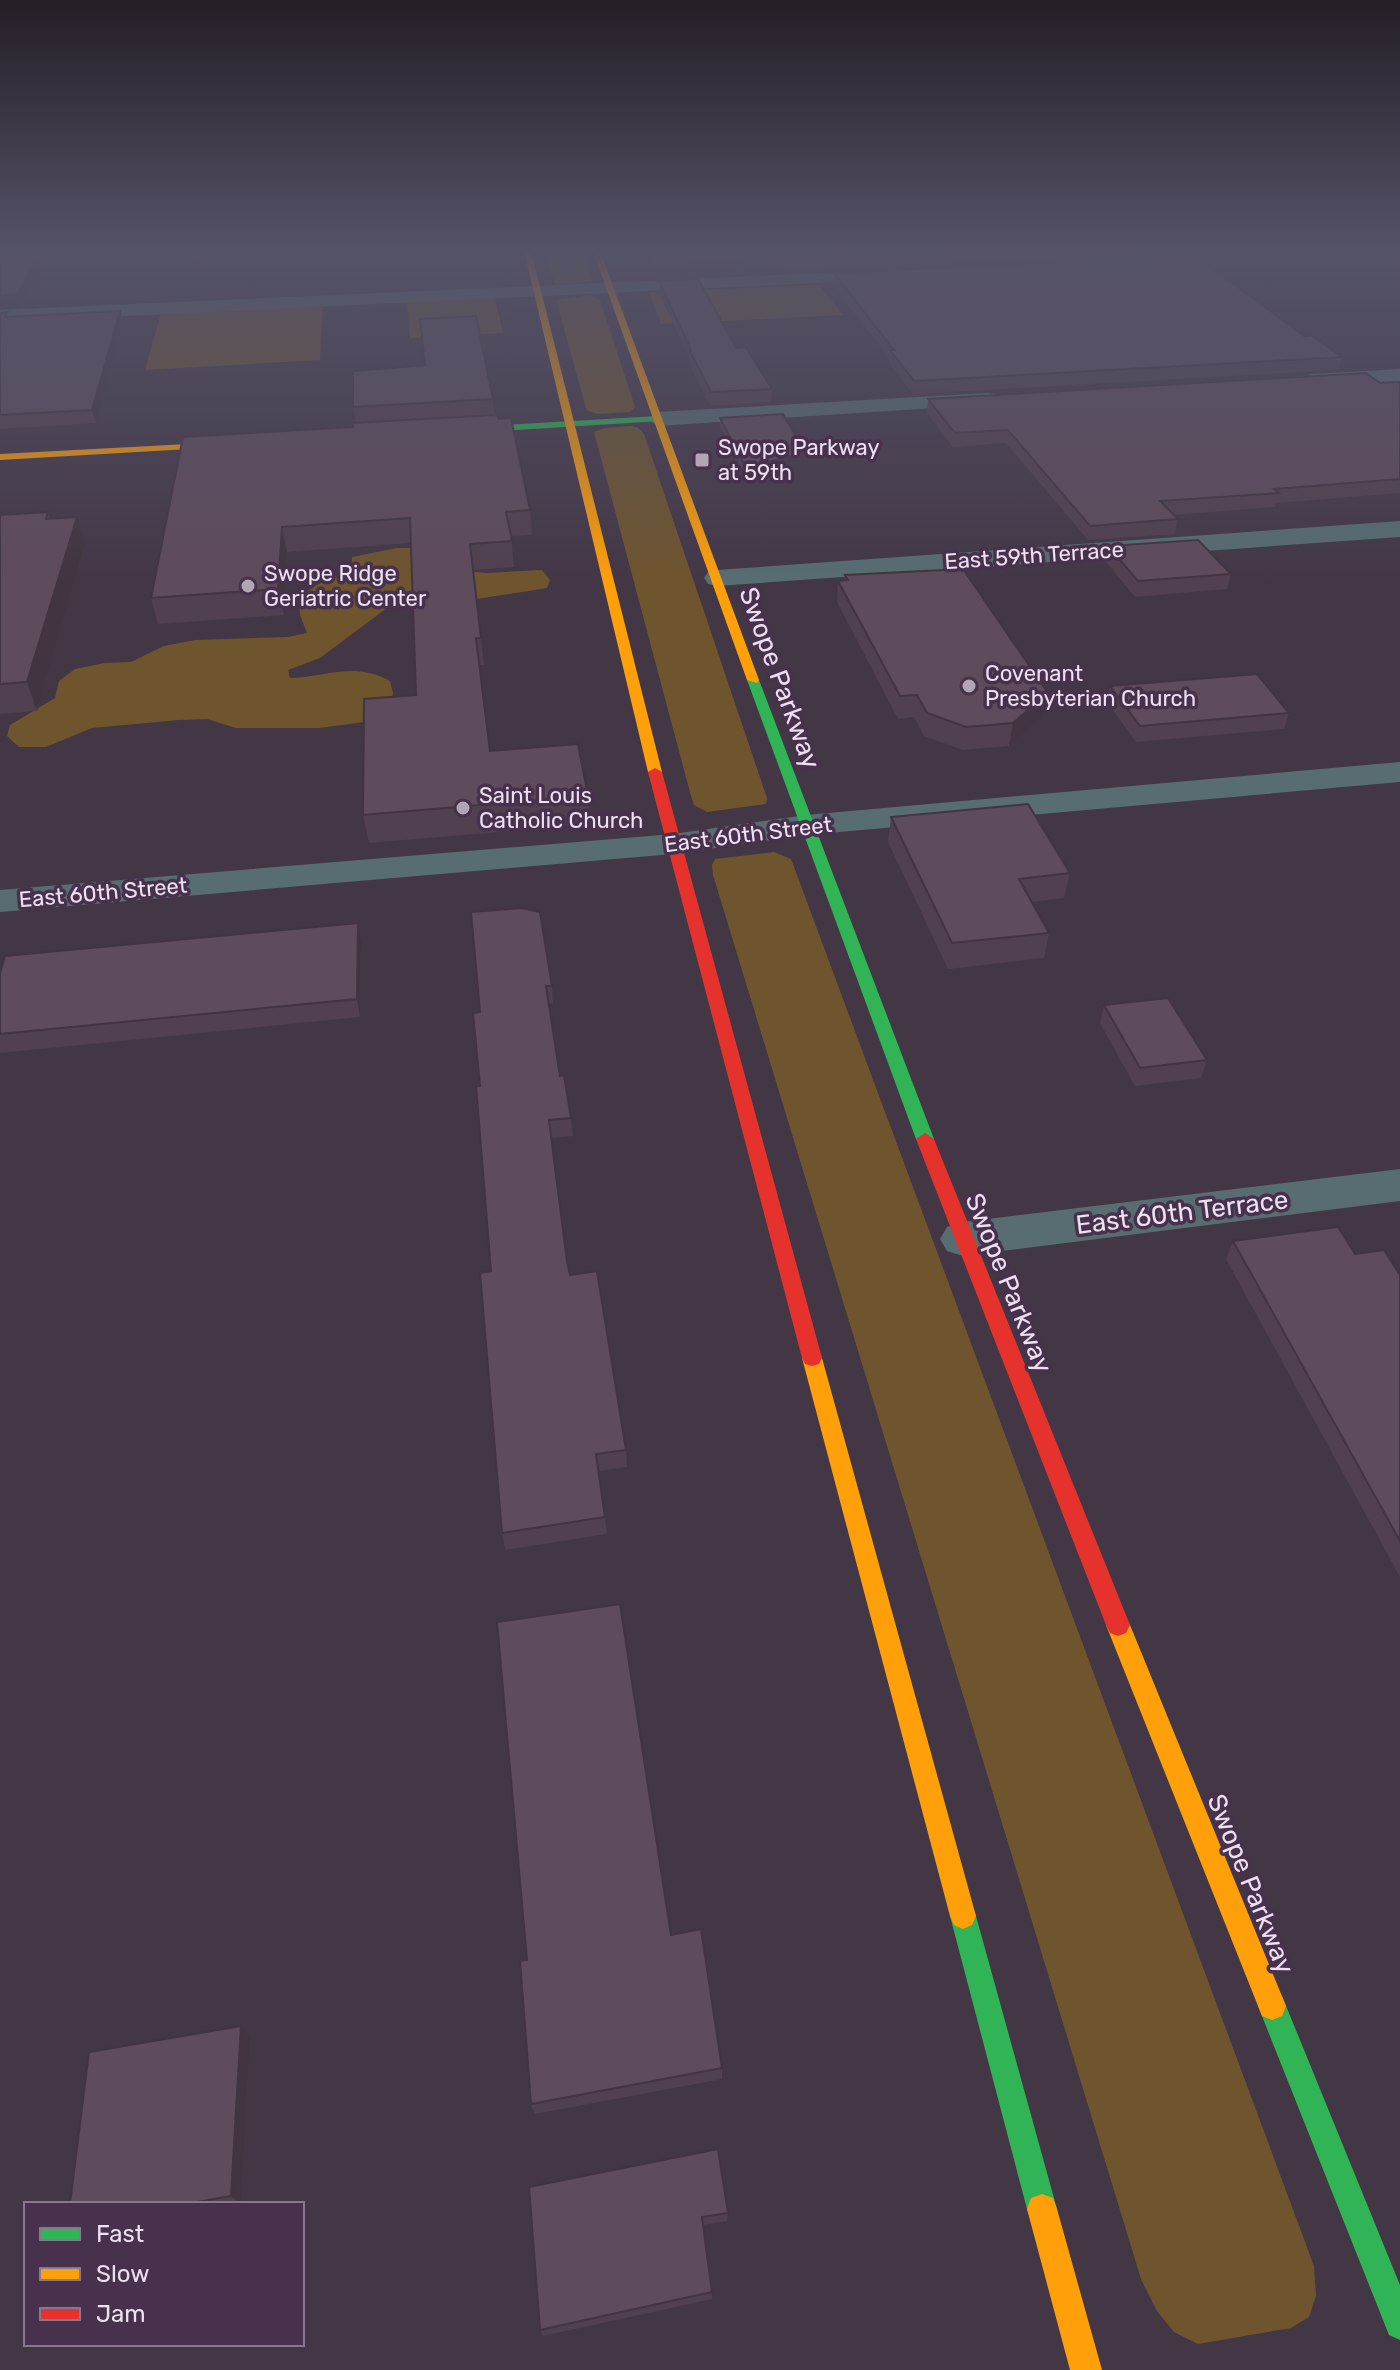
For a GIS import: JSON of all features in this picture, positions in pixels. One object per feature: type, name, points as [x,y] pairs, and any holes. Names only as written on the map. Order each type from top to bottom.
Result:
[{"type":"main road","points":[[554,362],[673,844],[1086,2370]]},
{"type":"main road","name":"Swope Parkway","points":[[637,362],[806,825],[963,1239],[1400,2324]]},
{"type":"main road","points":[[440,431],[658,419]]},
{"type":"main road","points":[[0,457],[255,442]]},
{"type":"street","points":[[1291,381],[1400,375]]},
{"type":"street","points":[[658,419],[1011,398]]},
{"type":"street","name":"East 59th Terrace","points":[[717,578],[1400,529]]},
{"type":"street","name":"East 60th Street","points":[[0,901],[673,844],[806,825],[1400,772]]},
{"type":"street","name":"East 60th Terrace","points":[[963,1239],[1400,1185]]},
{"type":"shaded area","points":[[147,362],[292,362],[145,370]]},
{"type":"shaded area","points":[[573,362],[620,362],[635,407],[630,412],[598,414],[586,408]]},
{"type":"shaded area","points":[[637,427],[644,434],[767,798],[766,804],[707,812],[694,805],[594,432]]},
{"type":"shaded area","points":[[397,548],[417,548],[433,568],[487,573],[542,570],[550,580],[547,588],[477,599],[421,592],[403,596],[320,658],[288,670],[290,678],[352,671],[377,675],[390,681],[393,693],[391,708],[364,722],[319,728],[236,728],[207,719],[179,720],[92,728],[46,747],[19,747],[7,736],[10,725],[55,698],[59,681],[75,669],[131,662],[164,646],[195,640],[288,637],[307,633],[300,615],[299,599],[305,593],[327,580],[360,571],[352,565],[352,557]]},
{"type":"shaded area","points":[[774,852],[791,859],[1314,2266],[1316,2296],[1309,2317],[1291,2328],[1198,2344],[1174,2332],[1157,2311],[1141,2279],[713,875],[715,859]]},
{"type":"building","points":[[0,362],[106,362],[92,410],[0,415]]},
{"type":"building","points":[[425,362],[485,362],[493,399],[353,407],[353,371],[425,365]]},
{"type":"building","points":[[695,362],[755,362],[772,389],[711,392]]},
{"type":"building","points":[[899,362],[1260,362],[914,381]]},
{"type":"building","points":[[1366,373],[1380,383],[1400,382],[1400,479],[1274,489],[1279,493],[1160,501],[1178,519],[1090,526],[1008,430],[955,433],[928,399]]},
{"type":"building","points":[[783,414],[805,452],[746,468],[720,418]]},
{"type":"building","points":[[497,415],[498,419],[511,418],[530,510],[506,512],[512,541],[470,544],[481,638],[476,638],[490,751],[578,744],[588,796],[363,815],[364,699],[416,695],[410,518],[282,527],[278,589],[151,598],[183,437]]},
{"type":"building","points":[[48,512],[46,519],[77,517],[27,682],[0,684],[0,515]]},
{"type":"building","points":[[1198,540],[1231,574],[1138,581],[1108,546]]},
{"type":"building","points":[[963,569],[1048,693],[1013,723],[966,727],[927,713],[917,695],[900,696],[838,581],[848,580],[845,575]]},
{"type":"building","points":[[1257,674],[1289,713],[1140,726],[1110,686]]},
{"type":"building","points":[[1028,804],[1070,873],[1019,879],[1049,933],[952,943],[891,817]]},
{"type":"building","points":[[521,908],[540,912],[552,986],[546,986],[560,1076],[564,1075],[571,1118],[549,1120],[567,1261],[570,1275],[597,1271],[626,1450],[596,1454],[605,1517],[502,1533],[480,1273],[491,1271],[476,1086],[480,1086],[473,1013],[480,1012],[471,912]]},
{"type":"building","points":[[358,923],[357,999],[0,1034],[0,973],[5,956]]},
{"type":"building","points":[[1168,998],[1207,1060],[1140,1068],[1104,1005]]},
{"type":"building","points":[[1338,1227],[1355,1254],[1384,1250],[1400,1275],[1400,1541],[1233,1241]]},
{"type":"building","points":[[620,1604],[671,1935],[701,1929],[722,2068],[531,2104],[520,1961],[527,1960],[497,1622]]},
{"type":"building","points":[[241,2026],[231,2196],[197,2202],[70,2202],[89,2052]]},
{"type":"building","points":[[718,2149],[728,2213],[702,2217],[712,2292],[540,2330],[529,2187]]},
{"type":"traffic: fast","points":[[454,431],[658,419]]},
{"type":"traffic: fast","points":[[753,680],[925,1139]]},
{"type":"traffic: fast","points":[[963,1916],[1042,2209]]},
{"type":"traffic: fast","points":[[1272,2006],[1400,2324]]},
{"type":"traffic: slow","points":[[554,362],[655,772]]},
{"type":"traffic: slow","points":[[636,362],[753,680]]},
{"type":"traffic: slow","points":[[0,457],[241,443]]},
{"type":"traffic: slow","points":[[812,1358],[963,1916]]},
{"type":"traffic: slow","points":[[1118,1625],[1272,2006]]},
{"type":"traffic: slow","points":[[1042,2209],[1086,2370]]},
{"type":"traffic: jam","points":[[655,772],[812,1358]]},
{"type":"traffic: jam","points":[[925,1139],[1118,1625]]},
{"type":"place","name":"Swope Parkway at 59th","points":[[702,460]]},
{"type":"place","name":"Swope Ridge Geriatric Center","points":[[248,586]]},
{"type":"place","name":"Covenant Presbyterian Church","points":[[969,686]]},
{"type":"place","name":"Saint Louis Catholic Church","points":[[463,808]]}]
